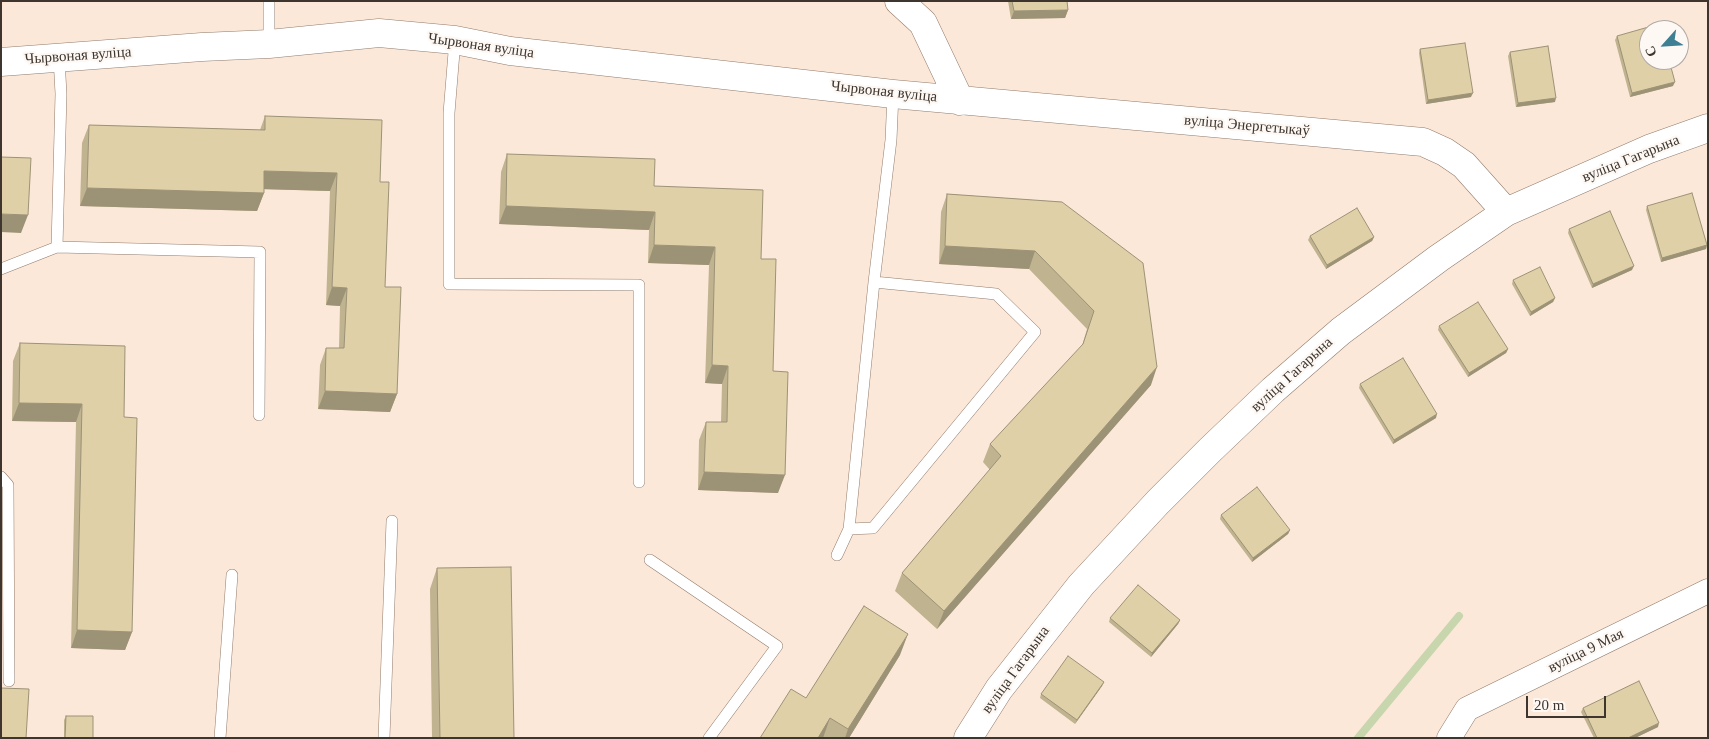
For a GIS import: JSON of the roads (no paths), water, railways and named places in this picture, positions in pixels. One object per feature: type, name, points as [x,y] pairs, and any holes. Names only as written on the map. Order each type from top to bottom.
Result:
[{"type":"street","points":[[899,1],[923,23],[960,101]]},
{"type":"street","name":"Чырвоная вуліца","points":[[1,62],[269,44],[379,33],[455,40],[510,50],[960,101]]},
{"type":"street","name":"вуліца Энергетыкаў","points":[[960,101],[1423,142],[1445,152],[1464,165],[1506,212]]},
{"type":"street","name":"вуліца Гагарына","points":[[968,738],[999,689],[1081,585],[1158,502],[1272,390],[1340,331],[1439,258],[1506,212],[1648,149],[1708,128]]},
{"type":"street","name":"вуліца 9 Мая","points":[[1449,738],[1467,709],[1708,591]]},
{"type":"lane","points":[[269,1],[269,44]]},
{"type":"lane","points":[[455,40],[449,113],[449,284],[639,285],[639,482]]},
{"type":"lane","points":[[58,247],[61,94],[59,58]]},
{"type":"lane","points":[[836,555],[849,529],[874,282],[891,140],[893,94]]},
{"type":"lane","points":[[1,269],[58,247],[260,252],[259,415]]},
{"type":"lane","points":[[849,529],[873,528],[1035,332],[996,294],[874,282]]},
{"type":"lane","points":[[1,477],[8,485],[9,681]]},
{"type":"lane","points":[[384,738],[392,521]]},
{"type":"lane","points":[[650,560],[777,646],[709,738]]},
{"type":"lane","points":[[220,738],[232,574]]},
{"type":"waterway","points":[[1358,738],[1459,616]]}]
